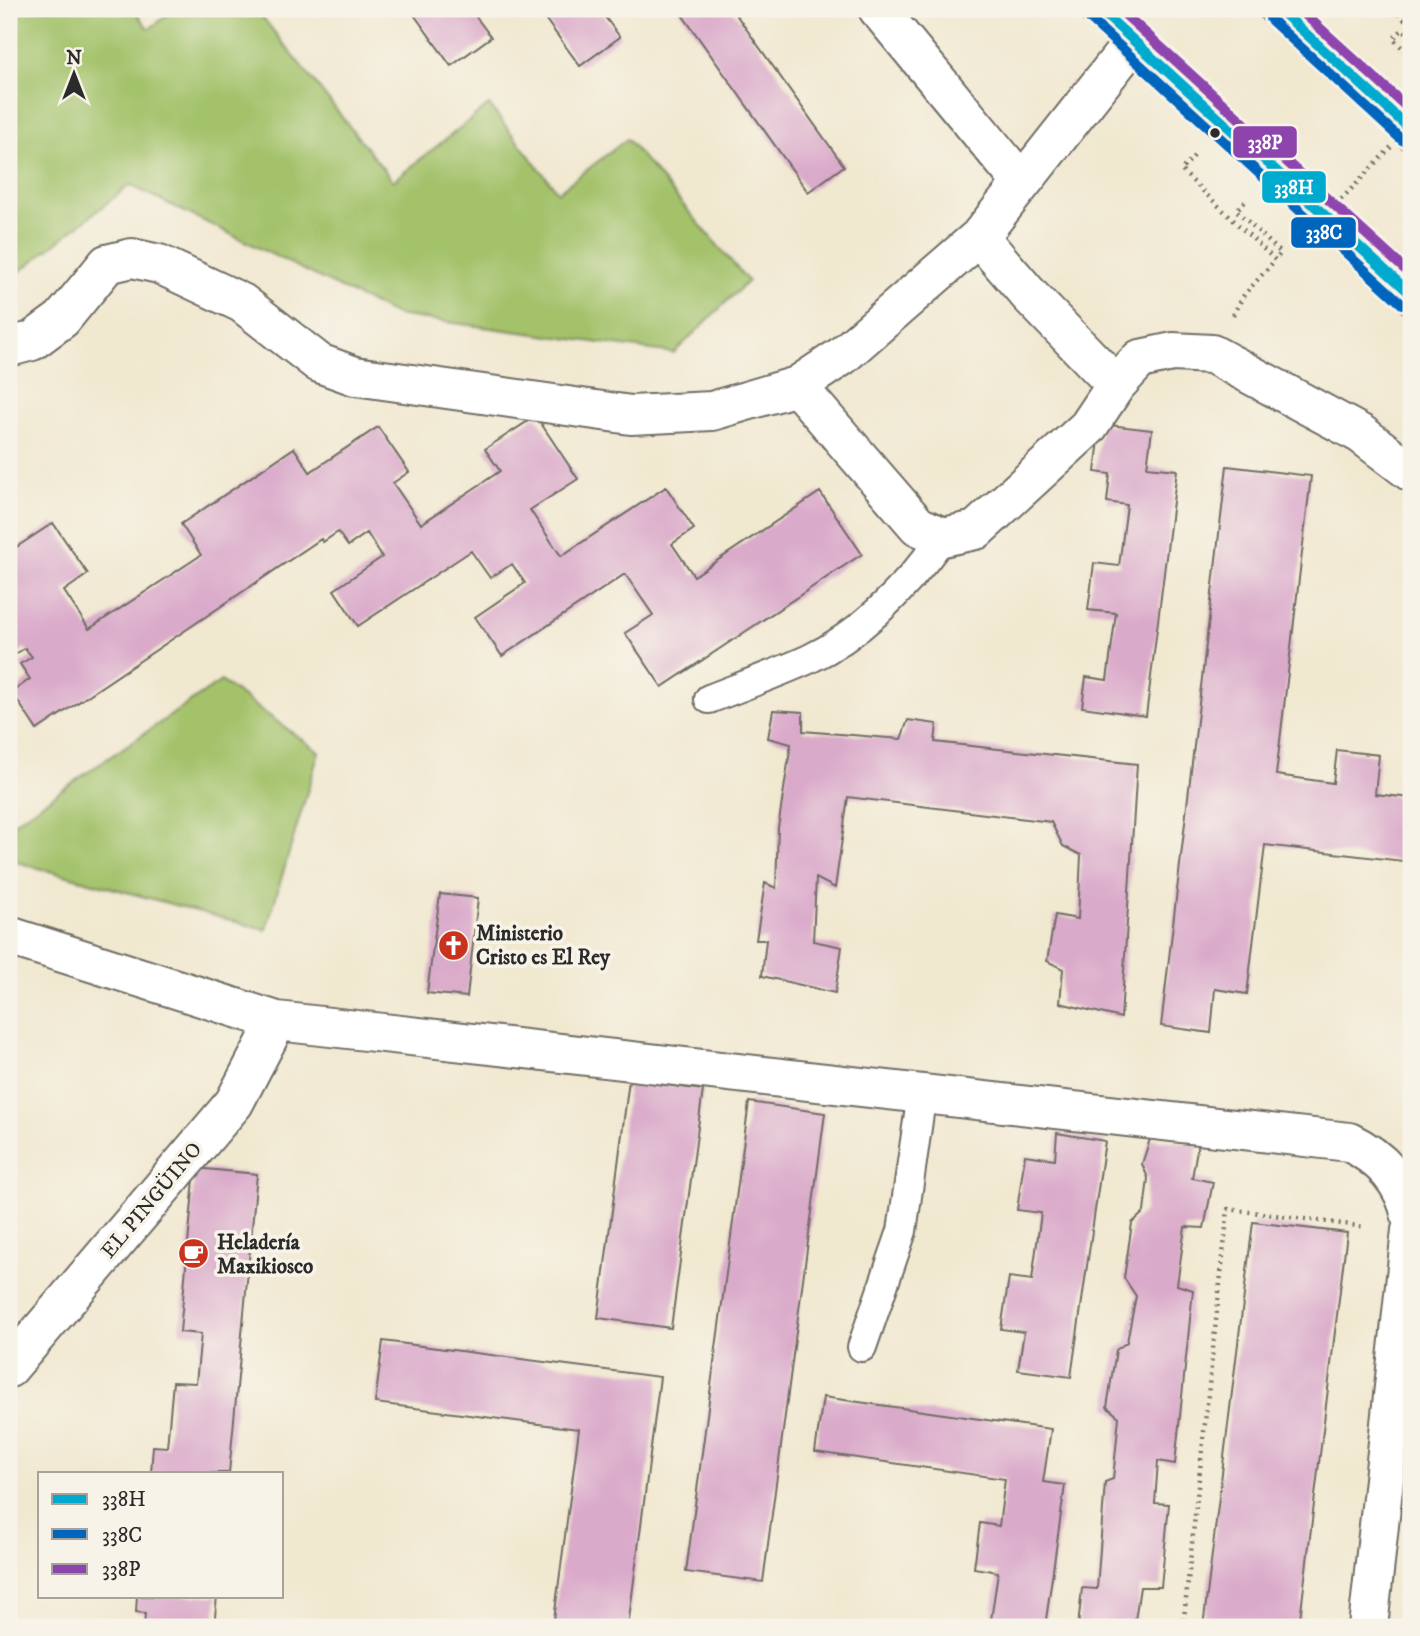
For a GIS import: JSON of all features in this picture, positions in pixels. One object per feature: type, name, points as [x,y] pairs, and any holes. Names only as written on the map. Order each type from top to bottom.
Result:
[{"type":"main road","points":[[1099,9],[1411,294]]},
{"type":"main road","points":[[1279,9],[1411,128]]},
{"type":"street","points":[[878,9],[1022,183]]},
{"type":"street","points":[[9,347],[32,341],[62,319],[107,264],[132,258],[159,264],[242,303],[319,363],[355,376],[631,415],[712,411],[797,386],[842,356],[979,237],[1134,41]]},
{"type":"street","points":[[979,237],[1030,296],[1116,385]]},
{"type":"street","points":[[797,386],[918,526],[943,537],[976,530],[1088,427],[1116,385],[1140,359],[1173,352],[1212,354],[1361,435],[1411,472]]},
{"type":"street","points":[[9,936],[277,1021],[1349,1142],[1370,1152],[1392,1175],[1408,1203],[1411,1217]]},
{"type":"street","name":"EL PINGÜINO","points":[[9,1368],[234,1103],[277,1021]]},
{"type":"street","points":[[1368,1627],[1411,1231]]},
{"type":"lane","points":[[709,699],[810,658],[863,625],[927,559],[943,537]]},
{"type":"lane","points":[[862,1347],[902,1231],[922,1093]]},
{"type":"path","points":[[1393,9],[1411,26]]},
{"type":"path","points":[[1411,37],[1403,29],[1394,39],[1411,56]]},
{"type":"path","points":[[1298,245],[1411,128]]},
{"type":"path","points":[[1197,153],[1181,170],[1275,260]]},
{"type":"path","points":[[1212,354],[1244,295],[1281,253]]},
{"type":"path","points":[[1183,1627],[1228,1209],[1411,1231]]},
{"type":"green space","points":[[9,9],[133,9],[149,29],[175,9],[256,9],[393,181],[489,105],[558,192],[627,139],[748,281],[674,353],[396,315],[130,185],[9,280]]},
{"type":"green space","points":[[221,681],[319,752],[266,930],[9,860],[9,826]]},
{"type":"building","points":[[410,9],[470,9],[491,37],[451,66]]},
{"type":"building","points":[[538,9],[599,9],[620,37],[580,66]]},
{"type":"building","points":[[678,9],[732,9],[844,166],[808,192]]},
{"type":"building","points":[[536,416],[578,479],[530,510],[561,556],[666,487],[694,529],[672,544],[694,576],[820,492],[862,554],[662,687],[625,633],[653,615],[625,574],[502,656],[475,617],[525,583],[512,564],[490,578],[471,551],[358,626],[334,590],[382,557],[367,533],[348,546],[338,532],[323,542],[321,539],[37,730],[12,692],[30,679],[20,664],[32,657],[25,648],[14,655],[9,648],[9,552],[53,523],[88,574],[64,591],[89,629],[201,555],[181,524],[294,448],[310,472],[378,427],[409,472],[393,483],[421,524],[500,471],[485,449]]},
{"type":"building","points":[[1101,424],[1152,430],[1147,467],[1177,470],[1146,716],[1082,707],[1086,677],[1107,680],[1116,613],[1088,610],[1094,563],[1119,566],[1127,505],[1107,502],[1110,474],[1095,472]]},
{"type":"building","points":[[1227,466],[1311,476],[1276,775],[1333,783],[1337,750],[1379,755],[1375,794],[1411,798],[1411,862],[1265,845],[1247,994],[1215,989],[1211,1033],[1161,1026]]},
{"type":"building","points":[[773,710],[803,712],[803,731],[901,739],[908,720],[937,724],[935,742],[1137,764],[1121,1018],[1060,1003],[1063,969],[1047,961],[1055,915],[1078,919],[1081,855],[1063,846],[1051,822],[848,797],[835,888],[816,878],[813,941],[842,947],[835,993],[762,976],[766,940],[756,940],[765,883],[776,888],[778,828],[791,744],[768,738]]},
{"type":"building","name":"Ministerio Cristo es El Rey","points":[[440,894],[478,898],[467,997],[427,993]]},
{"type":"building","points":[[629,1080],[703,1090],[671,1328],[598,1318]]},
{"type":"building","points":[[749,1102],[825,1113],[763,1582],[686,1572]]},
{"type":"building","points":[[1057,1133],[1105,1141],[1071,1377],[1018,1370],[1024,1332],[1001,1329],[1009,1277],[1032,1280],[1041,1213],[1017,1210],[1025,1155],[1055,1159]]},
{"type":"building","points":[[1150,1139],[1198,1144],[1192,1178],[1213,1182],[1204,1228],[1185,1227],[1177,1285],[1193,1290],[1175,1464],[1158,1461],[1155,1503],[1169,1504],[1161,1587],[1140,1587],[1134,1627],[1078,1627],[1082,1588],[1097,1589],[1105,1482],[1113,1479],[1119,1417],[1107,1407],[1116,1350],[1127,1342],[1136,1296],[1124,1278],[1132,1223],[1144,1212],[1148,1178],[1142,1164]]},
{"type":"building","points":[[195,1168],[257,1174],[229,1472],[151,1472],[153,1446],[167,1447],[173,1382],[196,1383],[201,1334],[180,1332]]},
{"type":"building","points":[[1253,1222],[1347,1233],[1299,1627],[1203,1627]]},
{"type":"building","points":[[383,1341],[660,1377],[628,1627],[553,1627],[579,1429],[375,1403]]},
{"type":"building","points":[[823,1397],[1051,1429],[1043,1482],[1065,1485],[1045,1627],[990,1627],[998,1572],[974,1568],[980,1523],[999,1526],[1005,1479],[815,1452]]},
{"type":"building","points":[[137,1598],[217,1598],[214,1627],[144,1627],[145,1613],[136,1612]]},
{"type":"transit line","name":"338H","points":[[1099,9],[1411,294]]},
{"type":"transit line","name":"338P","points":[[1119,9],[1411,275]]},
{"type":"transit line","name":"338H","points":[[1279,9],[1411,130]]},
{"type":"transit line","name":"338P","points":[[1299,9],[1411,111]]},
{"type":"transit line","name":"338C","points":[[1090,19],[1402,304]]},
{"type":"transit line","name":"338C","points":[[1270,19],[1402,140]]},
{"type":"place","name":"Ministerio Cristo es El Rey","points":[[453,945]]},
{"type":"place","name":"Heladería Maxikiosco","points":[[194,1254]]}]
